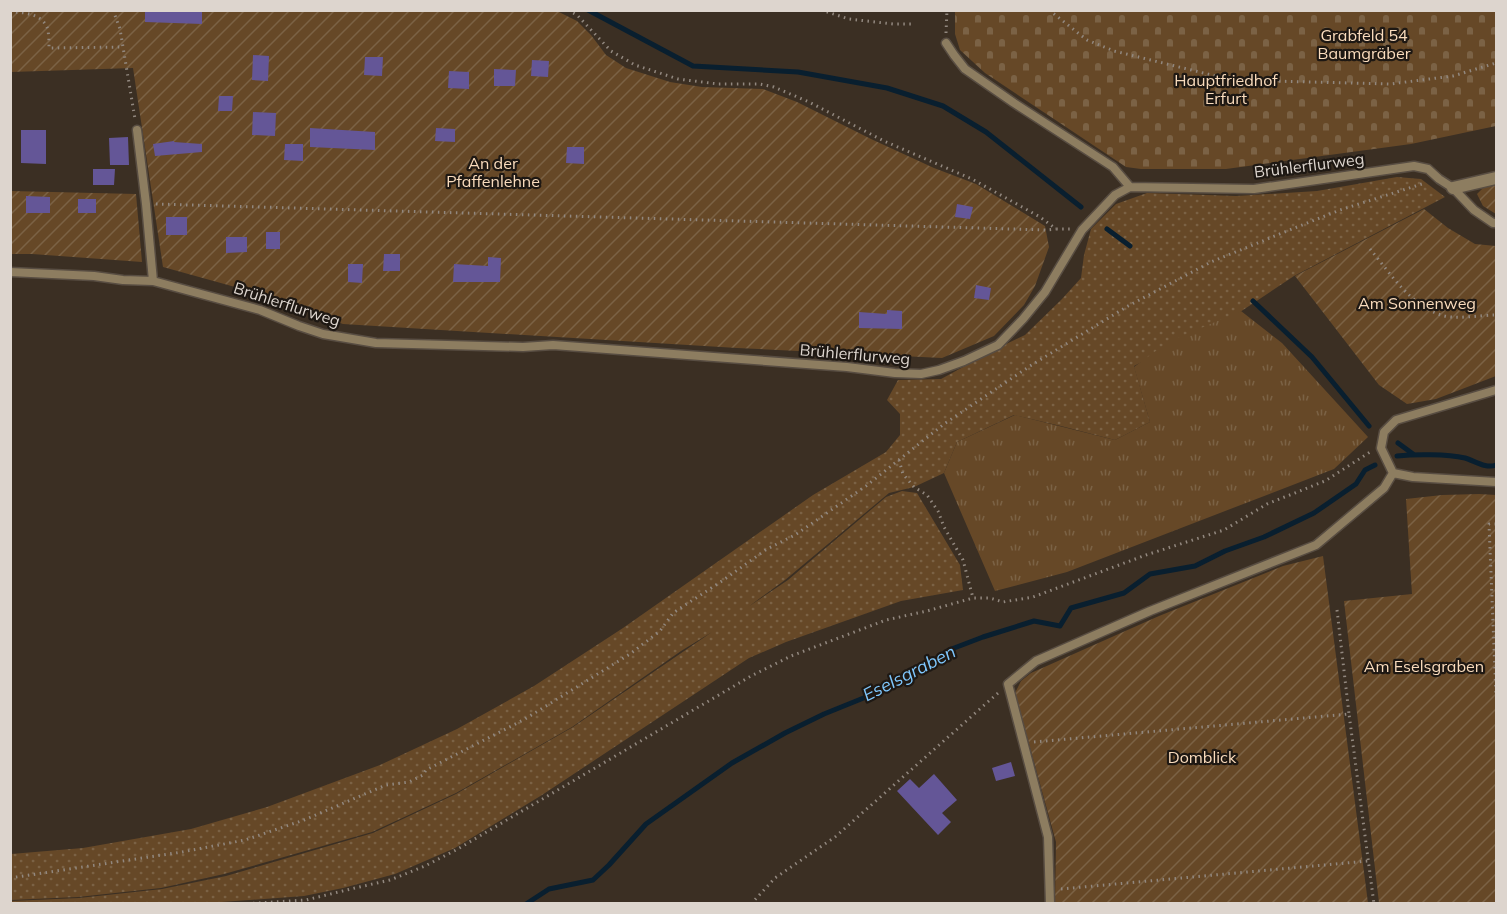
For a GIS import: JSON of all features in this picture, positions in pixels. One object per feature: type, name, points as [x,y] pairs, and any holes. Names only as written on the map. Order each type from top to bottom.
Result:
[{"type":"street","points":[[1454,188],[1497,178]]},
{"type":"lane","points":[[946,43],[965,69],[1113,167],[1130,187]]},
{"type":"lane","points":[[137,130],[153,281]]},
{"type":"lane","name":"Brühlerflurweg","points":[[10,272],[153,281],[260,310],[323,334],[376,343],[523,347],[553,345],[921,374],[964,361],[998,345],[1045,292],[1082,230],[1115,195],[1130,187],[1254,189],[1414,166],[1428,169],[1454,188],[1474,210],[1493,223],[1497,223]]},
{"type":"lane","points":[[1393,473],[1381,448],[1384,432],[1396,420],[1497,390]]},
{"type":"lane","points":[[1393,473],[1413,477],[1497,482]]},
{"type":"lane","points":[[1050,903],[1048,837],[1008,684],[1036,661],[1150,611],[1316,545],[1384,488],[1393,473]]},
{"type":"path","points":[[113,10],[120,29],[137,130]]},
{"type":"path","points":[[568,10],[577,15],[611,51],[635,65],[678,79],[718,84],[760,84],[774,87],[809,102],[884,141],[972,178],[1056,229]]},
{"type":"path","points":[[821,10],[849,20],[914,24]]},
{"type":"path","points":[[946,10],[946,43]]},
{"type":"path","points":[[1049,10],[1087,40],[1114,51],[1232,80],[1390,84],[1453,75],[1497,63]]},
{"type":"path","points":[[10,12],[31,14],[43,22],[48,31],[49,48],[123,47]]},
{"type":"path","points":[[10,878],[245,840],[304,820],[386,785],[409,782],[423,775],[426,770],[525,719],[630,654],[660,631],[673,614],[767,549],[795,535],[866,486],[944,424],[1030,366],[1128,306],[1211,262],[1392,192],[1439,179]]},
{"type":"path","points":[[146,204],[1082,230]]},
{"type":"path","points":[[1370,249],[1408,294],[1423,307],[1442,316],[1497,315]]},
{"type":"path","points":[[241,903],[306,900],[390,879],[425,866],[751,676],[791,657],[886,620],[973,598],[990,598],[1003,602],[1032,597],[1146,555],[1224,530],[1267,504],[1325,481],[1367,453],[1381,448]]},
{"type":"path","points":[[899,460],[903,474],[914,487],[927,495],[938,511],[944,527],[963,560],[973,598]]},
{"type":"path","points":[[1497,524],[1489,524],[1497,696]]},
{"type":"path","points":[[1337,610],[1374,903]]},
{"type":"path","points":[[751,903],[775,878],[835,837],[1008,684]]},
{"type":"path","points":[[1024,743],[1350,714]]},
{"type":"path","points":[[1051,891],[1369,861]]},
{"type":"green space","name":"Hauptfriedhof Erfurt","points":[[955,10],[1496,11],[1496,126],[1411,144],[1226,169],[1126,167],[985,73],[960,50],[955,34]]},
{"type":"green space","name":"An der Pfaffenlehne","points":[[10,11],[557,11],[577,21],[606,55],[626,68],[670,82],[702,87],[763,89],[797,102],[934,168],[976,184],[1045,226],[1049,247],[1035,286],[1024,305],[994,336],[942,358],[343,324],[246,290],[163,267],[133,68],[11,72]]},
{"type":"green space","points":[[1397,177],[1421,179],[1445,197],[1294,276],[1240,312],[1134,366],[1150,422],[1115,440],[1014,415],[957,442],[944,473],[914,487],[889,493],[785,580],[748,607],[788,580],[886,497],[902,491],[917,493],[960,565],[963,590],[901,601],[786,642],[749,658],[542,795],[455,848],[395,874],[304,896],[194,904],[11,904],[10,901],[79,898],[162,889],[226,876],[373,833],[456,794],[573,727],[712,632],[572,727],[456,793],[372,832],[224,874],[161,888],[78,897],[11,900],[11,854],[83,848],[191,829],[267,807],[380,765],[457,729],[534,686],[623,628],[813,495],[886,452],[900,435],[900,414],[887,400],[898,380],[941,379],[1025,335],[1081,278],[1091,229],[1116,204],[1147,193],[1236,196],[1317,191]]},
{"type":"green space","points":[[1496,184],[1496,214],[1483,206],[1477,194],[1485,186]]},
{"type":"green space","points":[[11,191],[136,194],[142,262],[11,254]]},
{"type":"green space","name":"Am Sonnenweg","points":[[1424,209],[1448,228],[1475,244],[1496,246],[1496,376],[1436,399],[1407,404],[1379,385],[1295,276]]},
{"type":"green space","points":[[1241,311],[1282,343],[1368,437],[1334,469],[1067,572],[995,591],[944,473],[957,442],[1015,415],[1115,440],[1150,422],[1134,367],[1168,342]]},
{"type":"green space","name":"Am Eselsgraben","points":[[1496,495],[1496,903],[1379,903],[1344,601],[1412,594],[1406,499]]},
{"type":"green space","name":"Domblick","points":[[1323,556],[1368,903],[1055,903],[1056,842],[1015,693],[1021,681],[1031,673],[1159,616],[1283,566]]},
{"type":"building","points":[[145,10],[202,10],[202,24],[145,22]]},
{"type":"building","points":[[253,55],[269,56],[268,81],[252,80]]},
{"type":"building","points":[[365,57],[383,57],[382,76],[364,75]]},
{"type":"building","points":[[532,60],[549,61],[548,77],[531,76]]},
{"type":"building","points":[[494,69],[516,70],[515,86],[494,86]]},
{"type":"building","points":[[449,71],[469,72],[469,89],[448,88]]},
{"type":"building","points":[[219,96],[233,96],[232,111],[218,111]]},
{"type":"building","points":[[253,112],[276,113],[275,136],[252,135]]},
{"type":"building","points":[[310,128],[375,132],[375,150],[310,147]]},
{"type":"building","points":[[436,128],[455,129],[455,142],[435,141]]},
{"type":"building","points":[[21,130],[46,130],[46,164],[21,163]]},
{"type":"building","points":[[128,137],[129,165],[110,165],[109,138]]},
{"type":"building","points":[[174,141],[202,144],[202,152],[155,156],[153,144]]},
{"type":"building","points":[[285,144],[303,144],[303,161],[284,160]]},
{"type":"building","points":[[567,147],[584,147],[584,164],[566,163]]},
{"type":"building","points":[[93,169],[115,169],[114,185],[93,185]]},
{"type":"building","points":[[26,196],[50,197],[50,213],[26,213]]},
{"type":"building","points":[[78,199],[96,199],[96,213],[78,213]]},
{"type":"building","points":[[957,204],[973,207],[970,219],[955,217]]},
{"type":"building","points":[[166,217],[187,217],[187,235],[166,235]]},
{"type":"building","points":[[266,232],[280,232],[280,249],[266,249]]},
{"type":"building","points":[[226,237],[247,237],[247,252],[226,253]]},
{"type":"building","points":[[384,254],[400,254],[400,271],[383,271]]},
{"type":"building","points":[[488,257],[501,258],[500,282],[453,282],[454,264],[488,266]]},
{"type":"building","points":[[348,264],[363,264],[362,283],[348,282]]},
{"type":"building","points":[[976,285],[991,288],[989,300],[974,298]]},
{"type":"building","points":[[887,310],[902,311],[902,329],[859,328],[859,312],[887,314]]},
{"type":"building","points":[[1011,762],[1015,776],[996,781],[992,768]]},
{"type":"building","points":[[934,774],[957,800],[942,813],[951,822],[938,835],[897,791],[910,779],[919,788]]},
{"type":"waterway","points":[[588,10],[693,66],[798,72],[887,88],[943,106],[986,132],[1081,207]]},
{"type":"waterway","points":[[1107,229],[1130,246]]},
{"type":"waterway","points":[[1253,301],[1312,357],[1369,426]]},
{"type":"waterway","points":[[1398,443],[1413,454]]},
{"type":"waterway","name":"Eselsgraben","points":[[1397,456],[1449,456],[1465,458],[1484,465],[1496,465]]},
{"type":"waterway","name":"Eselsgraben","points":[[526,904],[549,889],[593,880],[646,824],[732,763],[785,733],[913,674],[949,650],[1034,621],[1060,626],[1071,608],[1124,593],[1150,574],[1195,566],[1225,551],[1264,537],[1314,513],[1356,484],[1365,470],[1375,465]]},
{"type":"park label","name":"Grabfeld 54 Baumgräber","points":[[1364,44]]}]
